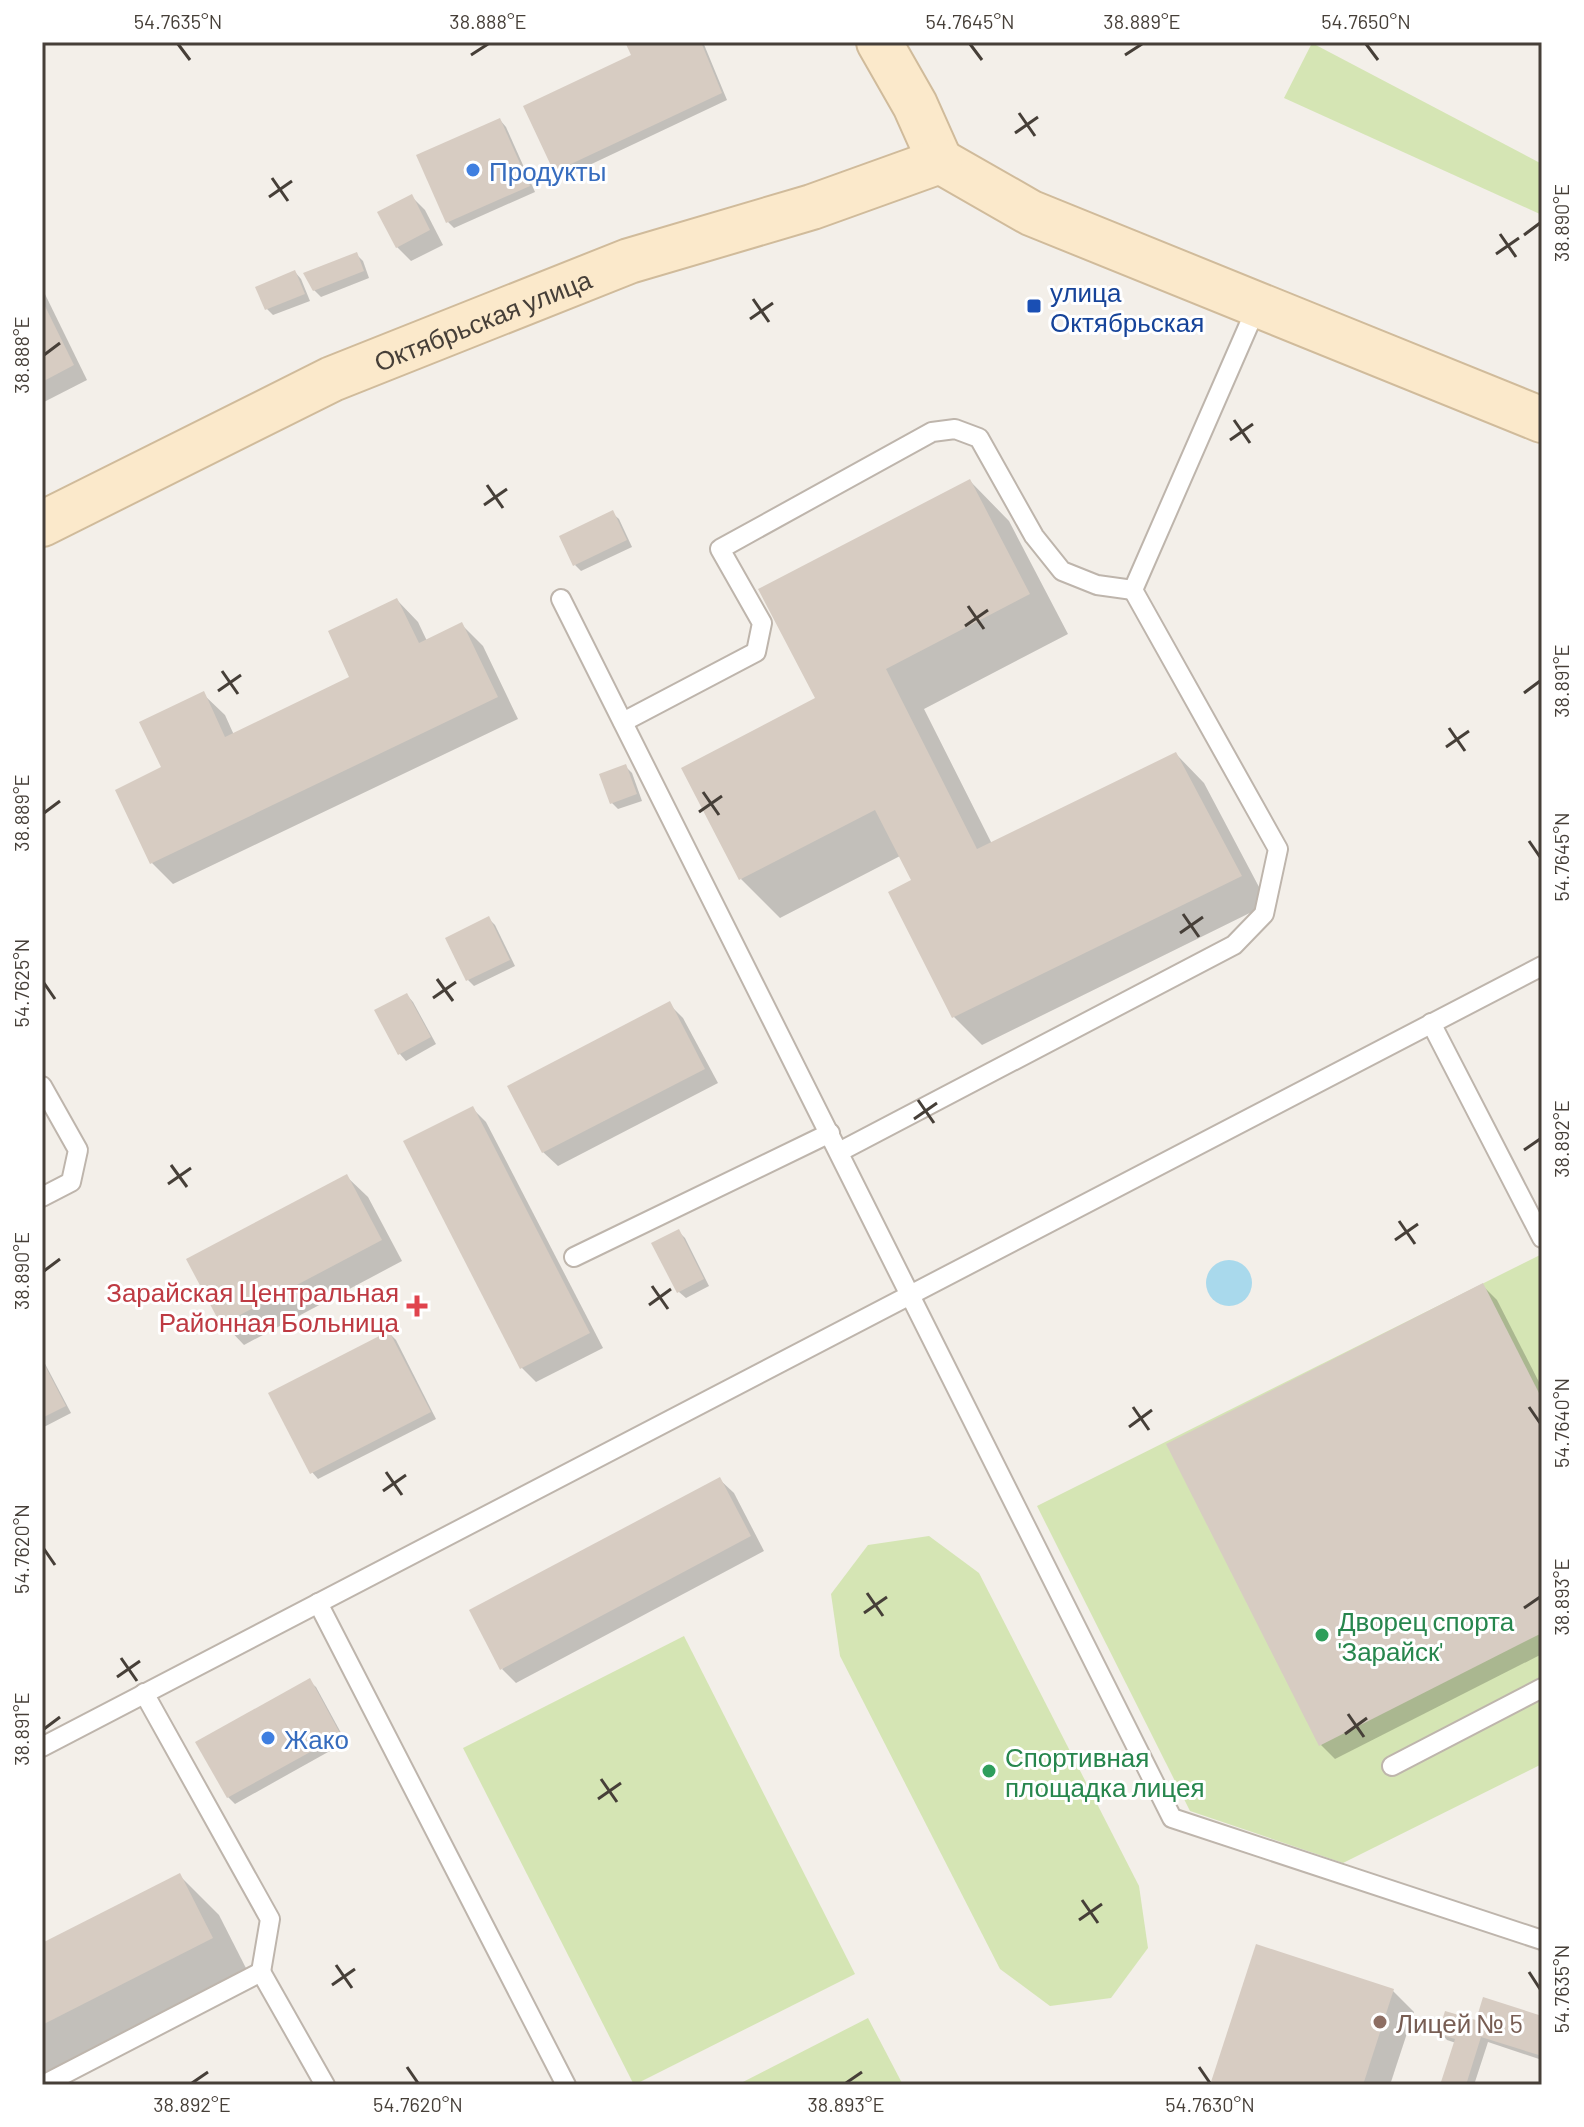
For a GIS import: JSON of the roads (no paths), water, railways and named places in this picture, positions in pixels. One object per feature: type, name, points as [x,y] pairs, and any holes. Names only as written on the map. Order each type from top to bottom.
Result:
[{"type":"main road","points":[[879,42],[915,105],[940,161],[1031,213],[1542,420]]},
{"type":"main road","name":"Октябрьская улица","points":[[42,524],[332,379],[629,261],[812,207],[940,161]]},
{"type":"lane","points":[[1133,590],[1258,304]]},
{"type":"lane","points":[[623,722],[756,652],[762,623],[720,549],[932,432],[955,429],[979,438],[1034,536],[1062,571],[1097,585],[1133,590]]},
{"type":"lane","points":[[839,1152],[1234,945],[1264,914],[1278,849],[1133,590]]},
{"type":"lane","points":[[561,599],[1172,1818],[1542,1940]]},
{"type":"lane","points":[[42,1747],[1542,966]]},
{"type":"lane","points":[[1431,1023],[1542,1238]]},
{"type":"lane","points":[[42,1086],[78,1150],[71,1182],[42,1197]]},
{"type":"lane","points":[[574,1257],[830,1133]]},
{"type":"lane","points":[[318,1603],[566,2085]]},
{"type":"lane","points":[[1392,1766],[1542,1688]]},
{"type":"lane","points":[[144,1693],[270,1919],[261,1972],[325,2085]]},
{"type":"lane","points":[[43,2085],[261,1972]]},
{"type":"water","points":[[1229,1260],[1246,1266],[1252,1283],[1246,1300],[1229,1306],[1212,1300],[1206,1283],[1212,1266]]},
{"type":"place","name":"Продукты","points":[[473,170]]},
{"type":"place","name":"улица Октябрьская","points":[[1034,306]]},
{"type":"place","name":"Зарайская Центральная Районная Больница","points":[[417,1306]]},
{"type":"place","name":"Дворец спорта 'Зарайск'","points":[[1322,1635]]},
{"type":"place","name":"Жако","points":[[268,1738]]},
{"type":"place","name":"Спортивная площадка лицея","points":[[989,1771]]},
{"type":"place","name":"Лицей № 5","points":[[1380,2022]]}]
